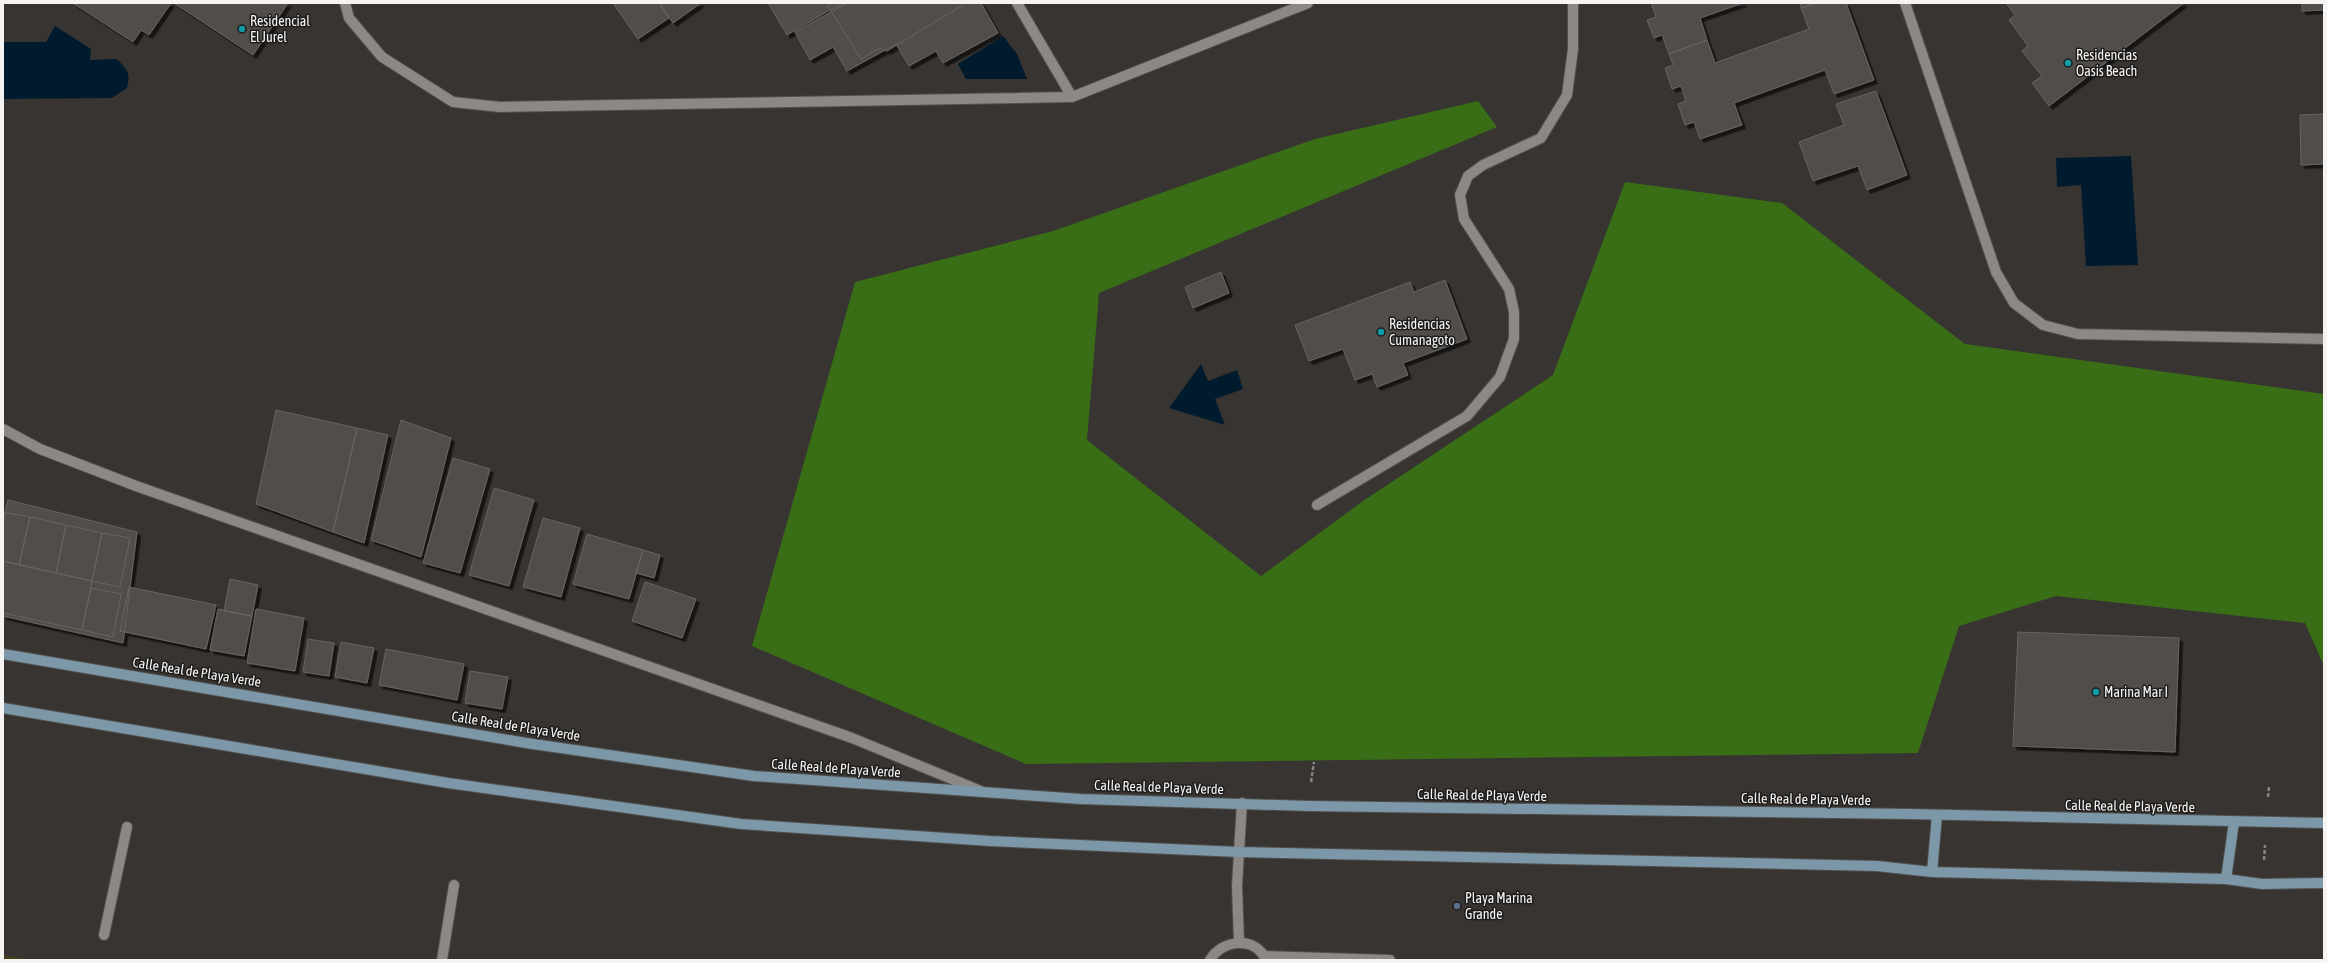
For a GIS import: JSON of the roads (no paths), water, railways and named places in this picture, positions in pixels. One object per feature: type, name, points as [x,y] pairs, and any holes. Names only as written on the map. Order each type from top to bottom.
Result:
[{"type":"street","points":[[345,3],[349,18],[382,58],[453,102],[500,107],[1072,97],[1308,3]]},
{"type":"street","points":[[1017,3],[1072,97]]},
{"type":"street","points":[[1317,505],[1467,416],[1500,377],[1514,339],[1514,312],[1509,289],[1464,219],[1460,195],[1468,176],[1483,165],[1541,138],[1567,95],[1573,49],[1573,3]]},
{"type":"street","points":[[1905,3],[1996,272],[2014,303],[2043,325],[2078,334],[2324,339]]},
{"type":"street","points":[[3,429],[40,449],[136,486],[852,738],[981,791]]},
{"type":"street","name":"Calle Real de Playa Verde","points":[[3,654],[526,743],[754,776],[1081,799],[1308,806],[1937,815],[2324,823]]},
{"type":"street","points":[[3,708],[448,783],[741,824],[990,841],[1239,852],[1877,866],[1932,872],[2226,878],[2262,884],[2324,883]]},
{"type":"street","points":[[1239,942],[1238,886],[1242,803]]},
{"type":"street","points":[[1932,872],[1937,815]]},
{"type":"street","points":[[2226,878],[2234,822]]},
{"type":"street","points":[[104,934],[127,827]]},
{"type":"street","points":[[442,960],[454,884]]},
{"type":"street","points":[[1210,960],[1220,948],[1239,942],[1250,945],[1265,958],[1390,960]]},
{"type":"water","points":[[55,26],[91,49],[90,60],[116,59],[120,62],[127,71],[129,78],[127,88],[112,98],[3,99],[3,42],[46,42]]},
{"type":"water","points":[[1003,36],[1017,54],[1027,79],[966,79],[958,64]]},
{"type":"water","points":[[2131,156],[2138,265],[2086,266],[2081,185],[2057,187],[2056,158]]},
{"type":"water","points":[[1201,364],[1208,381],[1237,370],[1243,389],[1215,399],[1225,425],[1169,408]]},
{"type":"place","name":"Residencial El Jurel","points":[[242,29]]},
{"type":"place","name":"Residencias Oasis Beach","points":[[2068,63]]},
{"type":"place","name":"Residencias Cumanagoto","points":[[1381,332]]},
{"type":"place","name":"Marina Mar I","points":[[2096,692]]},
{"type":"place","name":"Playa Marina Grande","points":[[1457,906]]}]
